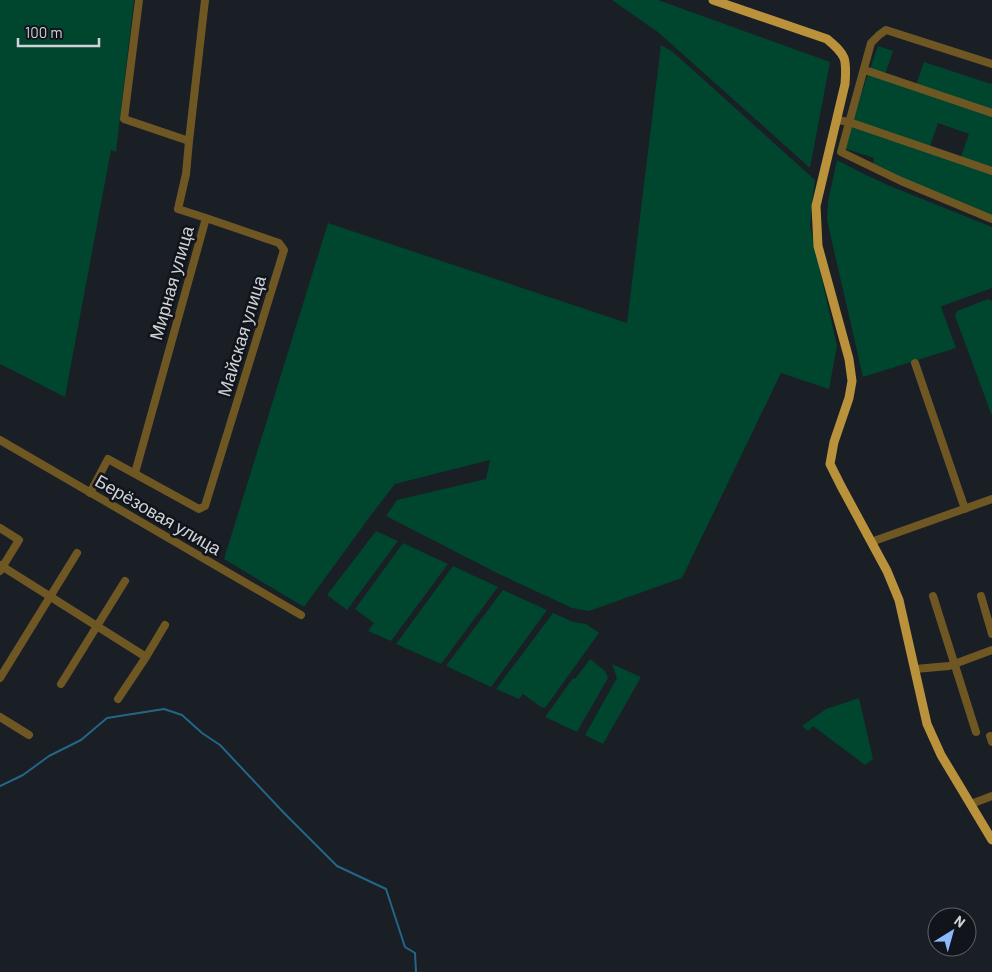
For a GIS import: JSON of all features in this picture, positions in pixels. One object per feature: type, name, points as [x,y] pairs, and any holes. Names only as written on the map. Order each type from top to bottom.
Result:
[{"type":"main road","points":[[713,0],[827,39],[842,52],[846,67],[845,84],[816,206],[818,246],[849,359],[852,380],[849,398],[834,442],[830,464],[887,571],[899,600],[927,724],[941,755],[992,840]]},
{"type":"street","points":[[139,0],[124,119],[188,141]]},
{"type":"street","name":"Мирная улица","points":[[135,473],[206,218],[178,209],[186,174],[188,141],[205,0]]},
{"type":"street","points":[[992,64],[886,30],[879,34],[871,43],[841,152],[900,181],[992,219]]},
{"type":"street","points":[[865,70],[992,113]]},
{"type":"street","points":[[837,120],[849,122],[992,171]]},
{"type":"street","name":"Майская улица","points":[[135,473],[199,509],[205,506],[284,250],[279,243],[206,218]]},
{"type":"street","points":[[915,363],[965,509]]},
{"type":"street","name":"Берёзовая улица","points":[[0,440],[301,615]]},
{"type":"street","points":[[90,493],[108,459],[135,473]]},
{"type":"street","points":[[871,542],[992,499]]},
{"type":"street","points":[[0,528],[19,540],[1,568],[146,657]]},
{"type":"street","points":[[0,678],[77,553]]},
{"type":"street","points":[[61,684],[125,581]]},
{"type":"street","points":[[933,596],[976,732]]},
{"type":"street","points":[[980,596],[992,634]]},
{"type":"street","points":[[118,700],[165,625]]},
{"type":"street","points":[[915,669],[949,666],[992,650]]},
{"type":"street","points":[[0,717],[29,735]]},
{"type":"street","points":[[971,804],[992,796]]},
{"type":"green space","points":[[0,0],[134,0],[116,152],[111,150],[65,397],[0,364]]},
{"type":"green space","points":[[612,0],[658,0],[830,62],[810,168],[659,33]]},
{"type":"green space","points":[[661,45],[673,52],[815,180],[810,226],[837,346],[829,389],[781,373],[682,578],[589,611],[572,608],[497,573],[386,516],[397,500],[486,479],[490,460],[395,484],[304,607],[224,559],[328,223],[627,323]]},
{"type":"green space","points":[[878,46],[893,51],[885,74],[870,69]]},
{"type":"green space","points":[[924,62],[991,84],[992,82],[992,111],[916,85]]},
{"type":"green space","points":[[868,74],[992,116],[992,167],[961,157],[969,134],[938,123],[930,146],[853,120]]},
{"type":"green space","points":[[851,125],[992,173],[992,215],[900,177],[873,163],[874,158],[843,148]]},
{"type":"green space","points":[[837,160],[890,186],[992,227],[992,288],[941,307],[956,348],[863,377],[827,220],[828,201]]},
{"type":"green space","points":[[988,299],[992,301],[992,416],[955,316],[957,311]]},
{"type":"green space","points":[[376,531],[398,541],[347,610],[327,595]]},
{"type":"green space","points":[[403,543],[448,564],[391,641],[368,631],[374,623],[355,609]]},
{"type":"green space","points":[[453,566],[498,587],[441,664],[396,644]]},
{"type":"green space","points":[[503,590],[547,610],[491,687],[446,666]]},
{"type":"green space","points":[[553,613],[573,622],[586,624],[599,633],[545,708],[523,694],[519,699],[496,689]]},
{"type":"green space","points":[[590,659],[605,671],[608,678],[577,732],[545,717],[573,678],[575,679]]},
{"type":"green space","points":[[612,664],[641,677],[603,744],[585,735],[617,678]]},
{"type":"green space","points":[[859,698],[873,759],[865,765],[813,726],[808,731],[802,726],[826,709]]},
{"type":"waterway","points":[[0,786],[23,775],[49,756],[81,740],[107,718],[164,709],[182,715],[202,733],[220,745],[337,866],[386,889],[405,947],[415,953],[416,972]]}]
